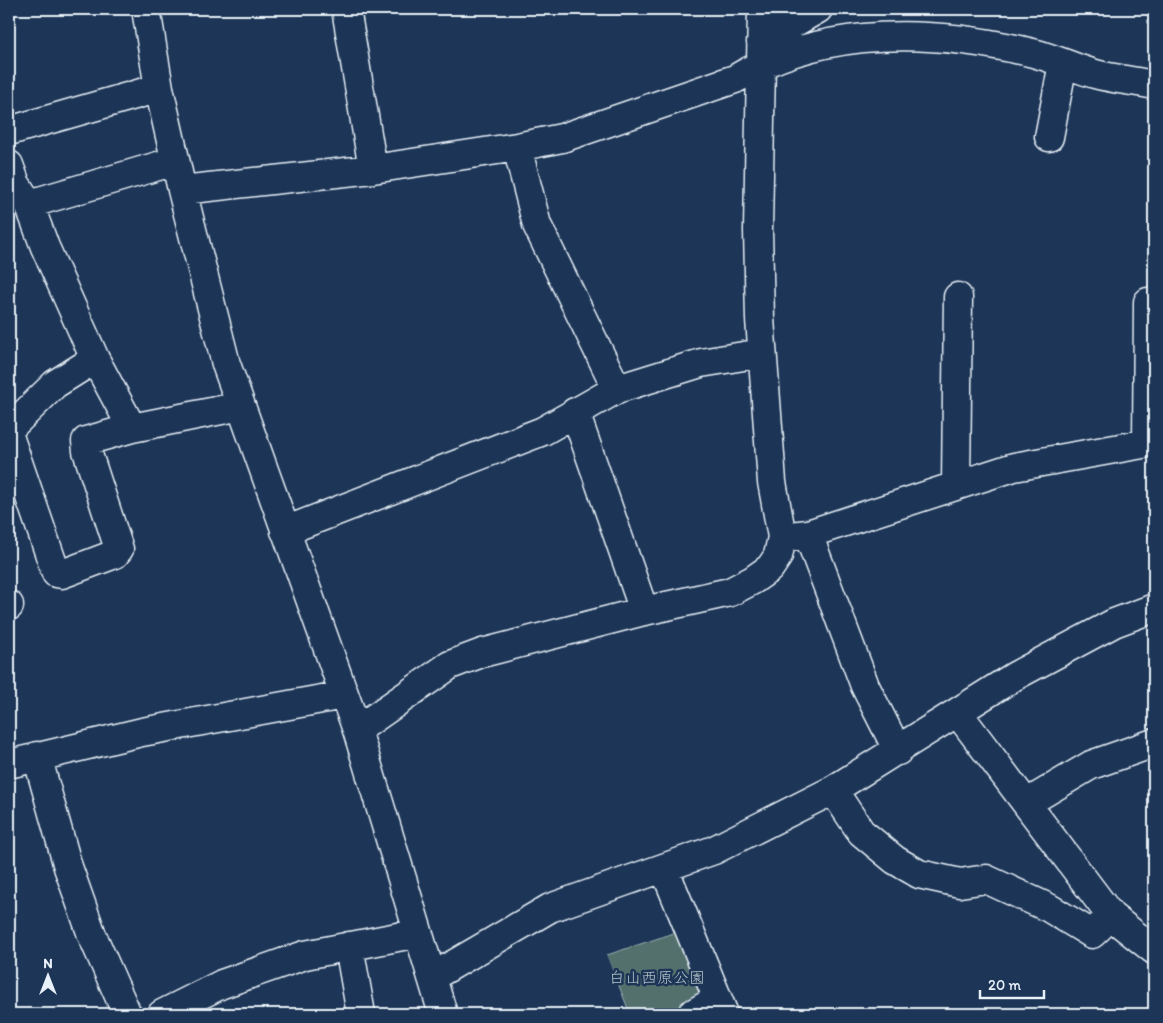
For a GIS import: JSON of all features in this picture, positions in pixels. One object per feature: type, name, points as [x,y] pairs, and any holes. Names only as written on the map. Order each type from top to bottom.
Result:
[{"type":"street","points":[[146,9],[159,88],[175,161],[226,364],[357,730],[443,1014]]},
{"type":"street","points":[[346,9],[373,169]]},
{"type":"street","points":[[762,9],[758,243],[762,353],[772,482],[865,686],[898,751]]},
{"type":"street","points":[[182,190],[373,169],[517,147],[562,138],[735,79],[760,53],[818,9]]},
{"type":"street","points":[[760,53],[891,35],[928,36],[977,41],[1035,53],[1096,74],[1154,85]]},
{"type":"street","points":[[1049,137],[1063,63]]},
{"type":"street","points":[[9,131],[159,88]]},
{"type":"street","points":[[517,147],[537,224],[616,389]]},
{"type":"street","points":[[29,204],[175,161]]},
{"type":"street","points":[[9,165],[16,184],[29,204],[45,247],[95,359],[132,428]]},
{"type":"street","points":[[956,484],[958,297]]},
{"type":"street","points":[[357,730],[450,665],[482,653],[644,611],[730,592],[753,580],[770,568],[795,535],[878,513],[956,484],[1014,467],[1150,443],[1148,302]]},
{"type":"street","points":[[285,531],[543,431],[616,389],[701,362],[762,353]]},
{"type":"street","points":[[9,430],[54,384],[95,359]]},
{"type":"street","points":[[9,436],[56,573],[62,574],[115,554],[119,549],[87,451],[86,441],[132,428],[240,406]]},
{"type":"street","points":[[575,412],[644,611]]},
{"type":"street","points":[[432,977],[550,908],[714,850],[833,790],[1015,676],[1114,623],[1154,608]]},
{"type":"street","points":[[9,764],[142,732],[344,695]]},
{"type":"street","points":[[958,713],[1111,916],[1154,950]]},
{"type":"street","points":[[1027,803],[1091,765],[1154,743]]},
{"type":"street","points":[[37,756],[68,867],[92,935],[127,1014]]},
{"type":"street","points":[[833,790],[861,832],[895,860],[919,874],[960,883],[986,879],[1049,908],[1092,934],[1111,916]]},
{"type":"street","points":[[664,868],[721,1007],[692,1014]]},
{"type":"street","points":[[162,1014],[222,984],[305,954],[418,933]]},
{"type":"street","points":[[349,946],[361,1014]]},
{"type":"green space","name":"白山西原公園","points":[[680,931],[708,1000],[682,1014],[630,1014],[607,955]]}]
